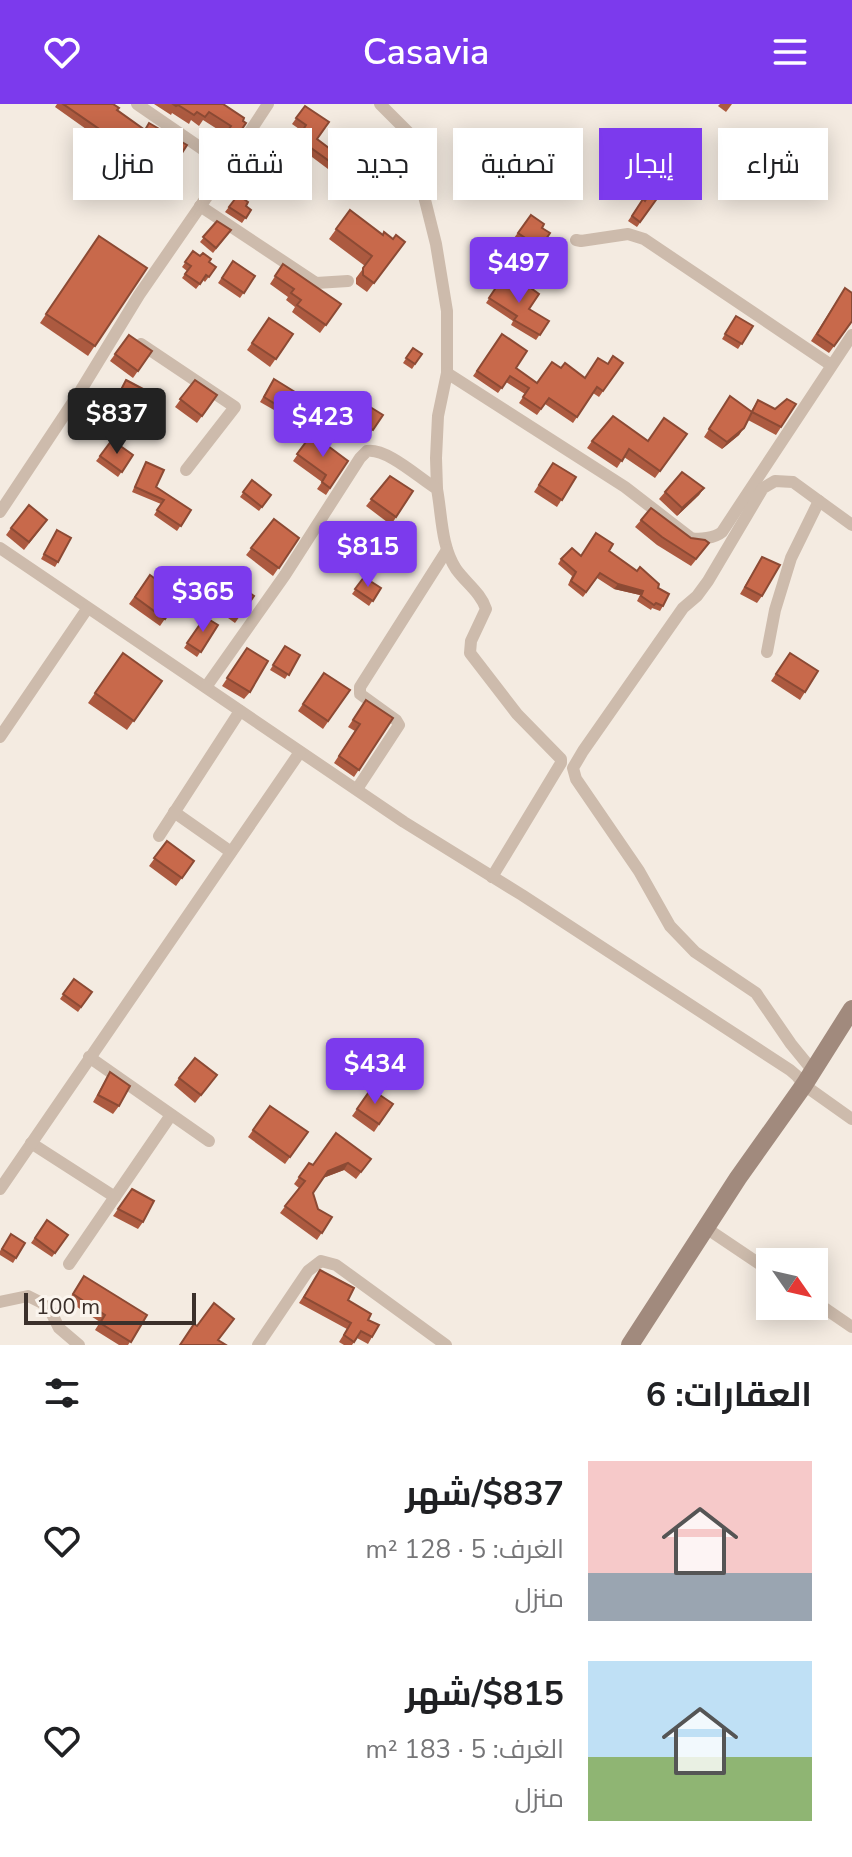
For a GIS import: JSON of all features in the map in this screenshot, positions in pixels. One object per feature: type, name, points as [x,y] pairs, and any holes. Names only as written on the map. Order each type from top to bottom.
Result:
[{"type":"main road","points":[[630,1345],[852,1009]]},
{"type":"street","points":[[137,104],[199,147]]},
{"type":"street","points":[[252,128],[268,104]]},
{"type":"street","points":[[380,104],[416,144],[447,311],[447,373],[438,416],[437,489],[447,550],[486,609],[471,641],[470,653],[517,714],[561,759],[492,877]]},
{"type":"street","points":[[0,512],[81,390],[139,295],[204,200]]},
{"type":"street","points":[[200,206],[316,283],[348,281]]},
{"type":"street","points":[[576,240],[628,234],[644,239],[831,365]]},
{"type":"street","points":[[119,328],[235,407],[186,470]]},
{"type":"street","points":[[447,373],[625,487],[696,539],[717,536],[722,532],[852,335]]},
{"type":"street","points":[[206,687],[367,451],[377,450],[437,489]]},
{"type":"street","points":[[852,525],[793,482],[775,481],[763,488],[708,581],[683,608],[573,768],[576,779],[639,871],[670,926],[695,952],[756,993],[791,1044],[808,1078],[852,1119]]},
{"type":"street","points":[[767,652],[775,610],[791,558],[819,501]]},
{"type":"street","points":[[0,548],[404,822],[797,1076],[808,1078]]},
{"type":"street","points":[[357,789],[399,725],[360,694],[360,687],[447,550]]},
{"type":"street","points":[[0,737],[87,609]]},
{"type":"street","points":[[159,836],[240,711]]},
{"type":"street","points":[[0,1189],[300,752]]},
{"type":"street","points":[[174,812],[231,852]]},
{"type":"street","points":[[89,1057],[209,1141]]},
{"type":"street","points":[[69,1264],[171,1115]]},
{"type":"street","points":[[31,1143],[115,1197]]},
{"type":"street","points":[[706,1228],[756,1262]]},
{"type":"street","points":[[258,1345],[308,1271],[321,1261],[336,1265],[446,1345]]},
{"type":"street","points":[[0,1302],[28,1296],[42,1303],[59,1328],[79,1345]]},
{"type":"street","points":[[828,1311],[852,1327]]},
{"type":"building","points":[[63,104],[113,104],[142,128],[98,128]]},
{"type":"building","points":[[173,104],[223,104],[244,118],[246,123],[243,128],[230,128],[209,112],[205,117],[197,112],[194,115]]},
{"type":"building","points":[[305,106],[329,122],[317,139],[328,147],[328,160],[312,149],[312,128],[304,128],[306,125],[296,118]]},
{"type":"building","points":[[234,200],[245,200],[251,210],[246,218],[229,207]]},
{"type":"building","points":[[642,200],[656,200],[640,222],[632,216]]},
{"type":"building","points":[[350,210],[383,235],[384,232],[393,239],[396,235],[405,242],[374,283],[363,275],[363,268],[372,256],[336,229]]},
{"type":"building","points":[[531,215],[544,224],[542,228],[550,233],[540,248],[518,233]]},
{"type":"building","points":[[217,221],[231,230],[216,248],[203,237]]},
{"type":"building","points":[[99,236],[147,268],[95,346],[46,314]]},
{"type":"building","points":[[193,251],[200,256],[203,253],[216,267],[200,284],[185,274],[191,266],[185,262]]},
{"type":"building","points":[[530,252],[546,263],[543,268],[547,271],[541,280],[522,263]]},
{"type":"building","points":[[233,261],[255,276],[244,293],[222,278]]},
{"type":"building","points":[[283,264],[341,304],[326,325],[297,305],[301,300],[291,293],[294,289],[275,276]]},
{"type":"building","points":[[503,277],[525,291],[528,286],[539,294],[529,309],[549,321],[540,335],[514,320],[517,316],[489,298]]},
{"type":"building","points":[[845,288],[852,293],[852,321],[834,346],[817,334]]},
{"type":"building","points":[[736,316],[753,326],[742,344],[725,334]]},
{"type":"building","points":[[269,318],[293,334],[276,359],[252,343]]},
{"type":"building","points":[[502,334],[527,351],[516,368],[537,383],[552,362],[561,368],[565,363],[585,378],[598,358],[608,364],[613,356],[623,363],[603,391],[597,387],[577,417],[549,398],[541,409],[523,397],[529,388],[510,376],[502,388],[477,371]]},
{"type":"building","points":[[129,335],[152,351],[138,371],[115,354]]},
{"type":"building","points":[[413,348],[422,354],[415,364],[406,358]]},
{"type":"building","points":[[274,379],[295,392],[285,410],[264,397]]},
{"type":"building","points":[[126,380],[145,390],[128,421],[110,411]]},
{"type":"building","points":[[195,380],[217,395],[202,416],[180,399]]},
{"type":"building","points":[[730,396],[752,412],[744,428],[727,442],[709,429]]},
{"type":"building","points":[[354,397],[383,415],[373,430],[345,412]]},
{"type":"building","points":[[787,399],[796,404],[781,427],[752,412],[758,400],[775,409]]},
{"type":"building","points":[[613,416],[648,441],[664,418],[687,434],[660,471],[629,449],[622,461],[592,441]]},
{"type":"building","points":[[312,434],[348,461],[330,488],[322,482],[326,475],[297,454]]},
{"type":"building","points":[[112,440],[133,455],[122,472],[100,456]]},
{"type":"building","points":[[146,462],[164,470],[156,487],[191,510],[181,526],[157,510],[164,500],[135,487]]},
{"type":"building","points":[[553,463],[576,477],[562,500],[539,485]]},
{"type":"building","points":[[682,472],[704,488],[682,508],[665,492]]},
{"type":"building","points":[[390,476],[413,491],[396,517],[371,499]]},
{"type":"building","points":[[252,480],[271,495],[262,507],[243,492]]},
{"type":"building","points":[[29,505],[47,520],[29,542],[11,528]]},
{"type":"building","points":[[651,508],[691,538],[709,543],[696,559],[641,520]]},
{"type":"building","points":[[274,519],[299,538],[279,568],[251,548]]},
{"type":"building","points":[[333,526],[365,550],[357,561],[325,537]]},
{"type":"building","points":[[57,530],[71,538],[58,562],[44,554]]},
{"type":"building","points":[[596,533],[613,544],[609,551],[637,571],[640,567],[659,584],[658,588],[669,594],[663,606],[654,605],[641,596],[643,591],[618,584],[600,573],[586,592],[571,581],[576,572],[561,559],[572,548],[581,556]]},
{"type":"building","points":[[762,557],[780,565],[762,596],[745,587]]},
{"type":"building","points":[[150,575],[180,597],[165,619],[135,597]]},
{"type":"building","points":[[364,577],[381,588],[373,601],[355,589]]},
{"type":"building","points":[[233,581],[254,596],[240,616],[219,601]]},
{"type":"building","points":[[205,617],[218,625],[201,652],[187,643]]},
{"type":"building","points":[[285,646],[300,655],[289,675],[273,665]]},
{"type":"building","points":[[247,648],[268,661],[250,692],[227,678]]},
{"type":"building","points":[[123,653],[162,681],[134,721],[95,693]]},
{"type":"building","points":[[790,653],[818,671],[805,692],[776,674]]},
{"type":"building","points":[[324,673],[350,690],[328,721],[303,704]]},
{"type":"building","points":[[366,700],[393,718],[359,770],[339,756],[360,724],[353,720]]},
{"type":"building","points":[[167,841],[194,861],[182,878],[154,858]]},
{"type":"building","points":[[74,979],[92,992],[81,1007],[63,994]]},
{"type":"building","points":[[195,1058],[217,1075],[201,1095],[179,1078]]},
{"type":"building","points":[[110,1072],[130,1086],[119,1106],[98,1095]]},
{"type":"building","points":[[371,1089],[393,1104],[379,1124],[357,1109]]},
{"type":"building","points":[[270,1106],[308,1132],[290,1157],[253,1130]]},
{"type":"building","points":[[336,1133],[371,1159],[361,1172],[348,1163],[328,1171],[313,1193],[318,1209],[332,1217],[322,1233],[285,1206],[305,1181],[299,1177],[309,1163],[313,1165]]},
{"type":"building","points":[[132,1189],[154,1201],[143,1222],[118,1209]]},
{"type":"building","points":[[47,1220],[68,1235],[55,1253],[35,1238]]},
{"type":"building","points":[[11,1234],[25,1243],[16,1258],[2,1249]]},
{"type":"building","points":[[320,1270],[354,1288],[348,1300],[371,1314],[368,1320],[379,1325],[372,1337],[361,1331],[354,1342],[344,1335],[351,1323],[304,1297]]},
{"type":"building","points":[[84,1276],[147,1315],[131,1342],[100,1323],[105,1315],[73,1294]]},
{"type":"building","points":[[214,1303],[234,1319],[218,1340],[226,1345],[180,1345],[194,1324],[197,1326]]}]
